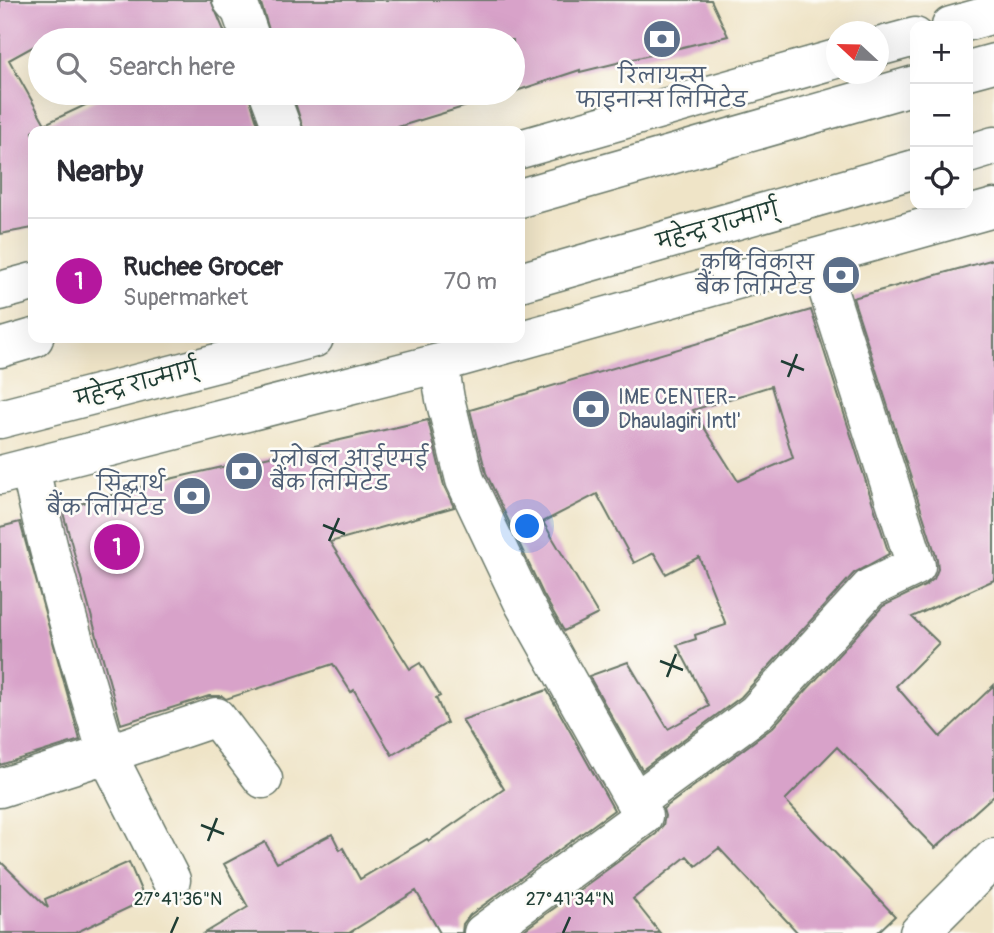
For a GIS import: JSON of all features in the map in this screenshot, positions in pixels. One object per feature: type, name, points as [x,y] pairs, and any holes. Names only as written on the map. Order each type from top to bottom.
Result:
[{"type":"main road","points":[[969,21],[994,14]]},
{"type":"main road","points":[[889,44],[910,38]]},
{"type":"main road","points":[[525,148],[826,62]]},
{"type":"main road","points":[[973,69],[994,63]]},
{"type":"main road","points":[[525,197],[910,86]]},
{"type":"main road","points":[[273,105],[281,126]]},
{"type":"main road","points":[[973,152],[994,146]]},
{"type":"main road","name":"महेन्द्र राज्मार्ग्","points":[[525,281],[910,170]]},
{"type":"main road","points":[[525,339],[994,208]]},
{"type":"main road","points":[[635,802],[756,713],[870,588],[916,566],[818,259]]},
{"type":"main road","points":[[0,291],[28,283]]},
{"type":"main road","points":[[0,348],[28,340]]},
{"type":"main road","name":"महेन्द्र राज्मार्ग्","points":[[0,419],[295,343]]},
{"type":"main road","points":[[171,880],[107,754],[38,503],[15,471],[512,343]]},
{"type":"main road","points":[[439,363],[465,480],[524,604],[643,816],[483,933]]},
{"type":"main road","points":[[0,788],[216,717],[263,779]]},
{"type":"main road","points":[[919,933],[994,858]]},
{"type":"building","points":[[0,0],[211,0],[223,28],[28,28],[28,50],[9,60],[28,94],[28,105],[34,105],[45,124],[85,105],[252,105],[258,126],[28,126],[28,229],[0,234]]},
{"type":"building","points":[[260,0],[711,0],[728,36],[580,70],[525,88],[525,28],[268,28]]},
{"type":"building","points":[[296,105],[470,105],[401,126],[302,126]]},
{"type":"building","points":[[994,259],[994,580],[912,617],[939,643],[896,686],[940,737],[994,685],[994,795],[935,848],[837,747],[785,800],[895,916],[877,933],[798,933],[719,848],[696,866],[687,856],[633,899],[660,933],[520,933],[656,834],[663,825],[663,809],[772,728],[883,606],[934,579],[938,569],[937,559],[853,298]]},
{"type":"building","points":[[811,310],[889,554],[854,573],[741,697],[642,770],[589,676],[628,662],[668,729],[709,706],[677,645],[696,639],[695,635],[726,625],[699,557],[666,574],[654,553],[634,563],[597,494],[543,522],[598,614],[564,631],[543,594],[486,473],[470,410]],"holes":[[[771,386],[793,458],[738,481],[693,410]]]},
{"type":"building","points":[[428,420],[444,486],[454,507],[330,542],[410,669],[420,663],[440,696],[436,698],[447,723],[392,755],[354,690],[351,692],[333,664],[226,699],[222,696],[209,696],[121,724],[62,509],[161,481]]},
{"type":"building","points":[[20,522],[80,740],[0,765],[0,527]]},
{"type":"building","points":[[547,690],[614,810],[470,915],[463,924],[462,933],[440,933],[416,891],[349,933],[205,933],[248,907],[224,864],[265,842],[277,863],[332,834],[360,879],[427,839],[429,841],[504,789],[462,720]]},
{"type":"building","points":[[0,861],[48,908],[45,899],[129,862],[145,900],[75,933],[0,933]]},
{"type":"place","name":"रिलायन्स फाइनान्स लिमिटेड","points":[[662,39]]},
{"type":"place","name":"कृषि विकास बैंक लिमिटेड","points":[[841,275]]},
{"type":"place","name":"IME CENTER- Dhaulagiri Intl'","points":[[591,409]]},
{"type":"place","name":"ग्लोबल आईएमई बैंक लिमिटेड","points":[[244,471]]},
{"type":"place","name":"सिद्धार्थ बैंक लिमिटेड","points":[[192,496]]},
{"type":"place","name":"Ruchee Grocer","points":[[117,547]]}]
